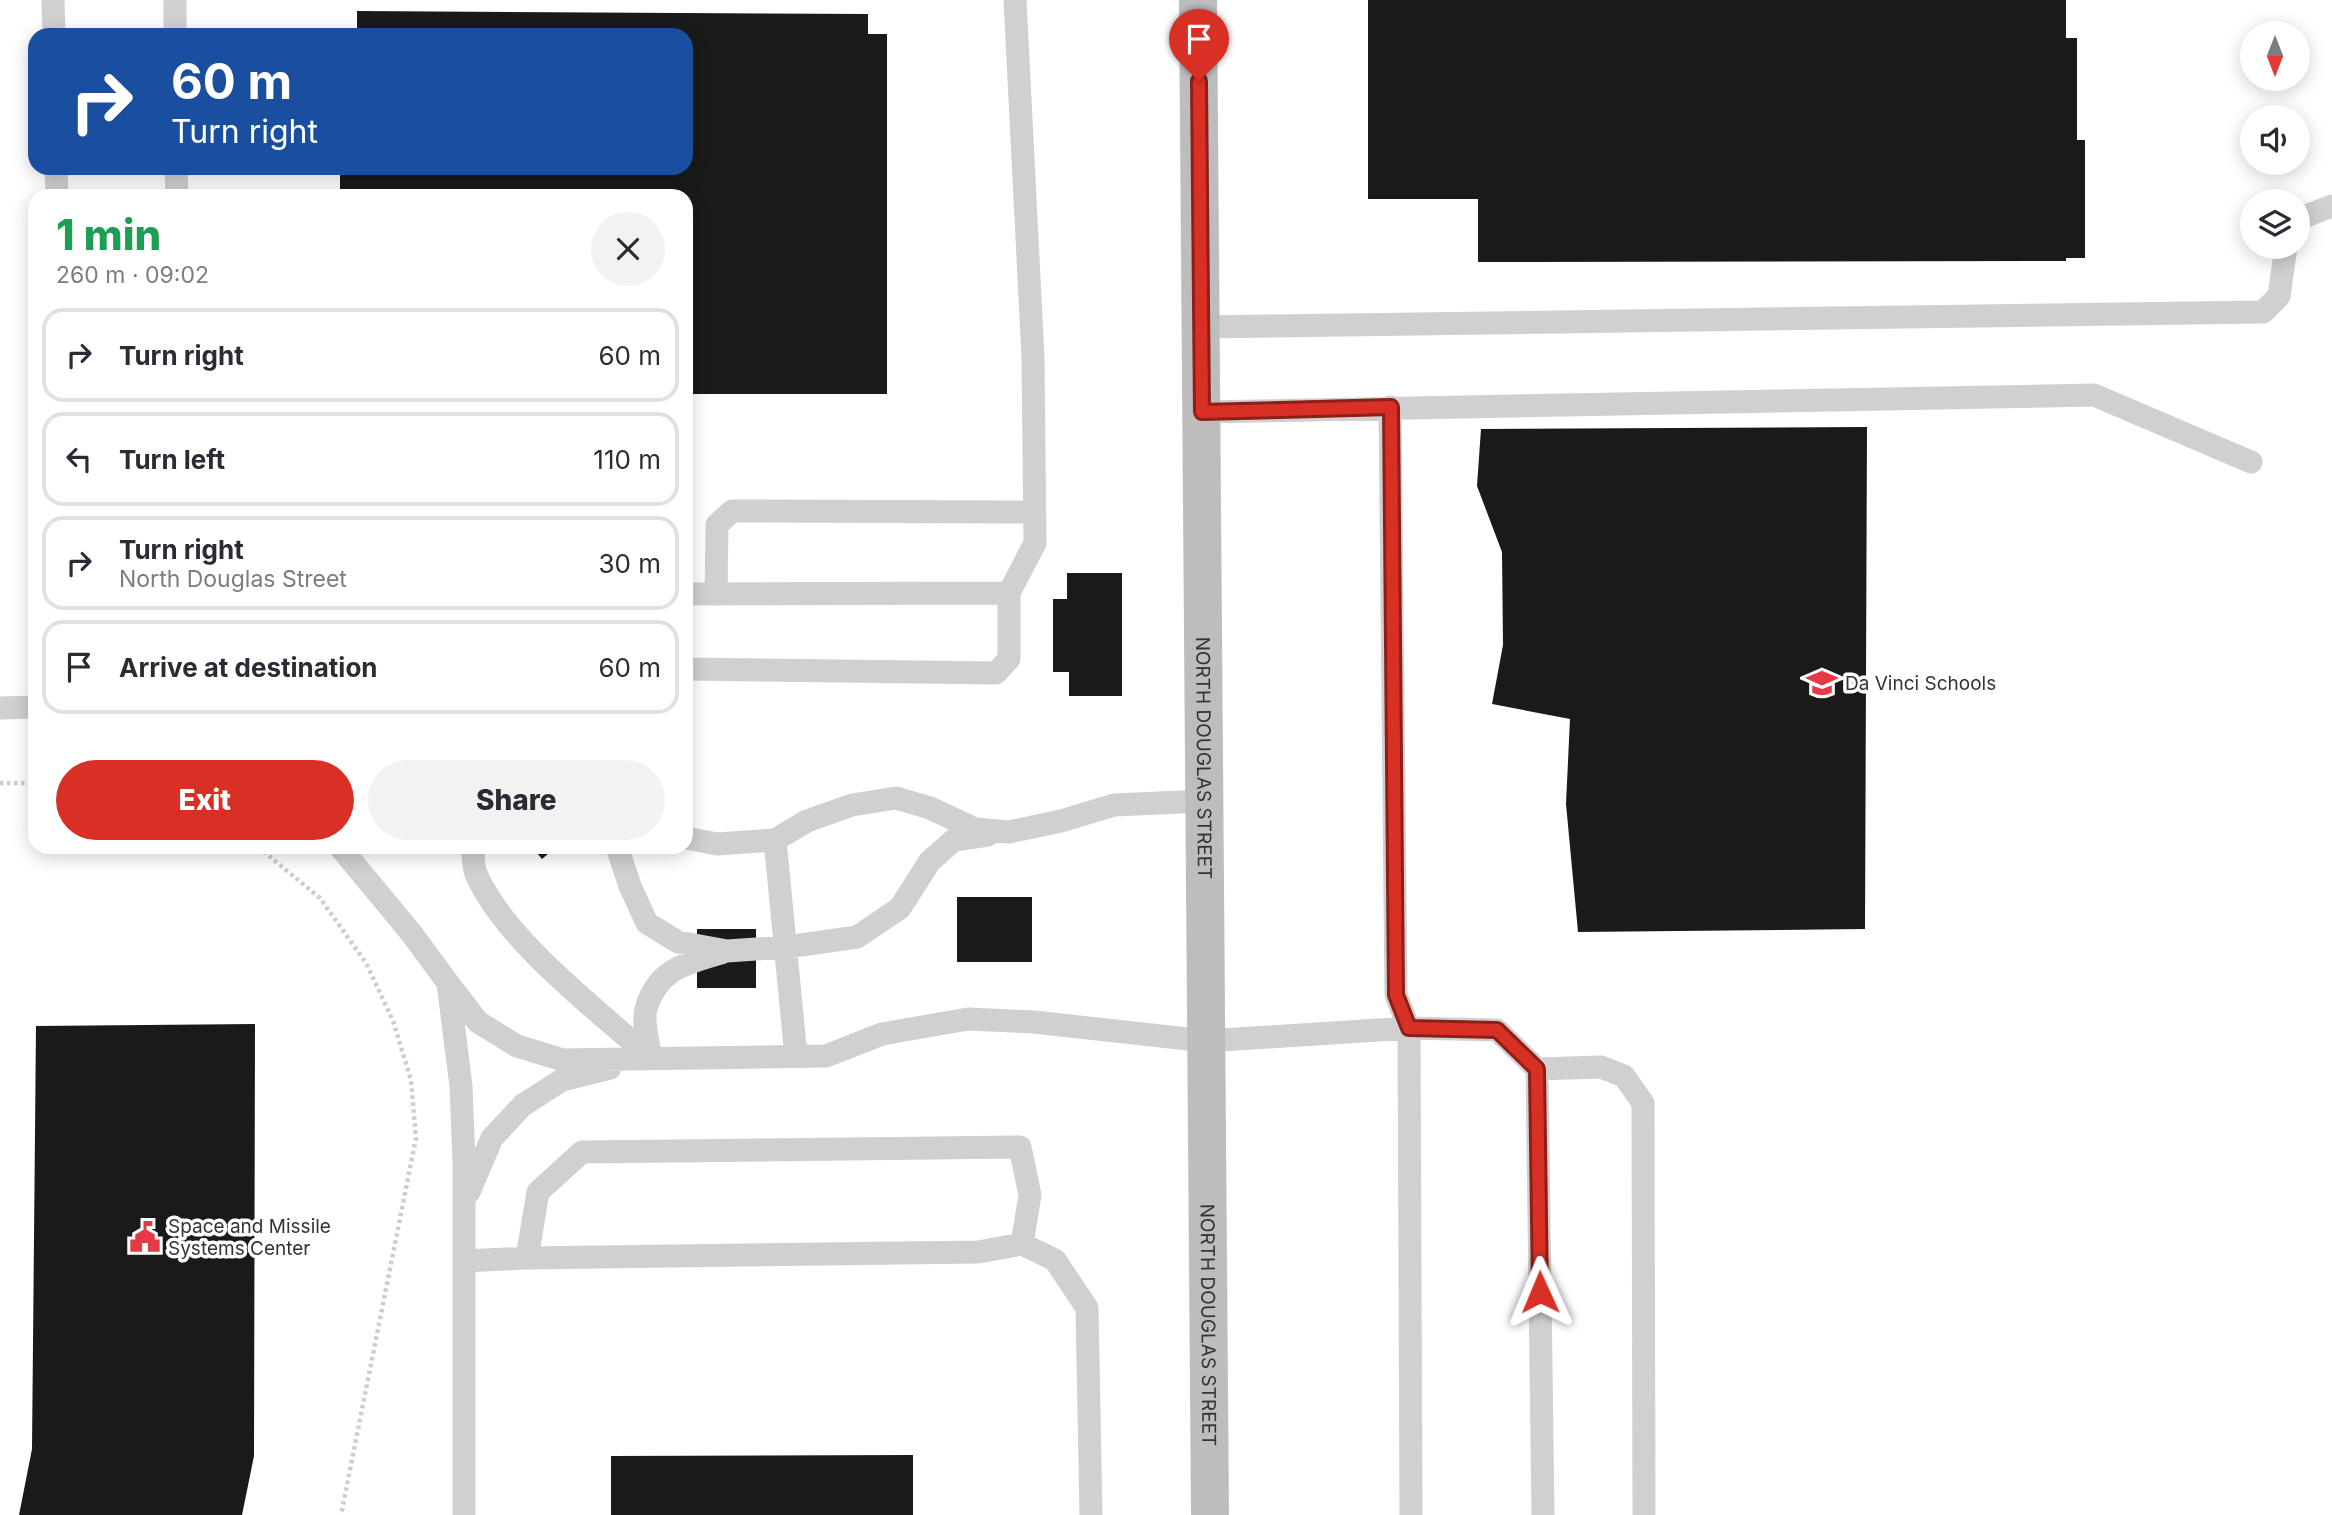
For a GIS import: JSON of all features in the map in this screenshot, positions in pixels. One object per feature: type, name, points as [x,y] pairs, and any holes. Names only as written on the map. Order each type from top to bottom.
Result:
[{"type":"main road","name":"NORTH DOUGLAS STREET","points":[[1198,0],[1210,1515]]},
{"type":"lane","points":[[53,0],[54,28]]},
{"type":"lane","points":[[175,0],[175,28]]},
{"type":"lane","points":[[693,669],[996,673],[1009,659],[1009,593],[1035,543],[1033,356],[1015,0]]},
{"type":"lane","points":[[2310,214],[2332,206]]},
{"type":"lane","points":[[1201,327],[2263,312],[2279,296],[2285,259]]},
{"type":"lane","points":[[1202,412],[2094,396],[2251,462]]},
{"type":"lane","points":[[1391,407],[1396,995],[1409,1028],[1411,1515]]},
{"type":"lane","points":[[716,594],[717,525],[732,511],[1034,512]]},
{"type":"lane","points":[[693,594],[1009,593]]},
{"type":"lane","points":[[0,708],[28,707]]},
{"type":"lane","points":[[693,839],[717,844],[775,840],[807,821],[852,804],[896,798],[930,808],[975,829],[1009,832]]},
{"type":"lane","points":[[650,1058],[645,1010],[657,985],[678,966],[727,951],[787,947],[857,937],[900,908],[930,861],[954,840],[1061,821],[1114,804],[1204,801]]},
{"type":"lane","points":[[775,840],[796,1056]]},
{"type":"lane","points":[[347,854],[478,1022],[517,1046],[563,1060],[826,1056],[882,1034],[968,1019],[1034,1022],[1206,1041],[1409,1028],[1497,1030],[1537,1069],[1542,1515]]},
{"type":"lane","points":[[474,854],[475,871],[495,910],[550,968],[650,1058]]},
{"type":"lane","points":[[619,854],[647,923],[678,942],[727,951]]},
{"type":"lane","points":[[447,983],[461,1086],[464,1202],[464,1515]]},
{"type":"lane","points":[[464,1202],[492,1138],[523,1105],[562,1080],[650,1058]]},
{"type":"lane","points":[[1537,1069],[1601,1067],[1624,1076],[1643,1103],[1644,1515]]},
{"type":"lane","points":[[527,1258],[538,1192],[582,1152],[1020,1147],[1030,1195],[1022,1244]]},
{"type":"lane","points":[[464,1261],[978,1252],[1022,1244],[1055,1260],[1087,1308],[1091,1515]]},
{"type":"path","points":[[0,783],[28,783]]},
{"type":"path","points":[[267,854],[320,898],[366,963],[393,1021],[411,1080],[416,1138],[341,1515]]},
{"type":"building","points":[[1368,0],[2066,0],[2066,38],[2077,38],[2077,140],[2085,140],[2085,258],[2066,258],[2066,261],[1478,262],[1478,199],[1368,199]]},
{"type":"building","points":[[357,11],[868,14],[868,34],[887,34],[887,394],[693,394],[693,189],[340,189],[340,175],[693,175],[693,28],[357,28]]},
{"type":"building","points":[[1867,427],[1865,929],[1578,932],[1566,804],[1570,719],[1492,704],[1503,645],[1502,552],[1477,486],[1481,429]]},
{"type":"building","points":[[1067,573],[1122,573],[1122,696],[1069,696],[1069,672],[1053,672],[1053,599],[1067,599]]},
{"type":"building","points":[[957,897],[1032,897],[1032,962],[957,962]]},
{"type":"building","points":[[697,929],[756,929],[756,988],[697,988]]},
{"type":"building","name":"Space and Missile Systems Center","points":[[255,1024],[254,1456],[242,1515],[19,1515],[32,1449],[36,1026]]},
{"type":"building","points":[[913,1455],[913,1515],[611,1515],[611,1456]]},
{"type":"place","name":"Da Vinci Schools","points":[[1822,683]]},
{"type":"place","name":"Space and Missile Systems Center","points":[[145,1237]]},
{"type":"route","points":[[1199,81],[1202,412],[1391,407],[1396,995],[1409,1028],[1497,1030],[1537,1069],[1540,1292]]}]
